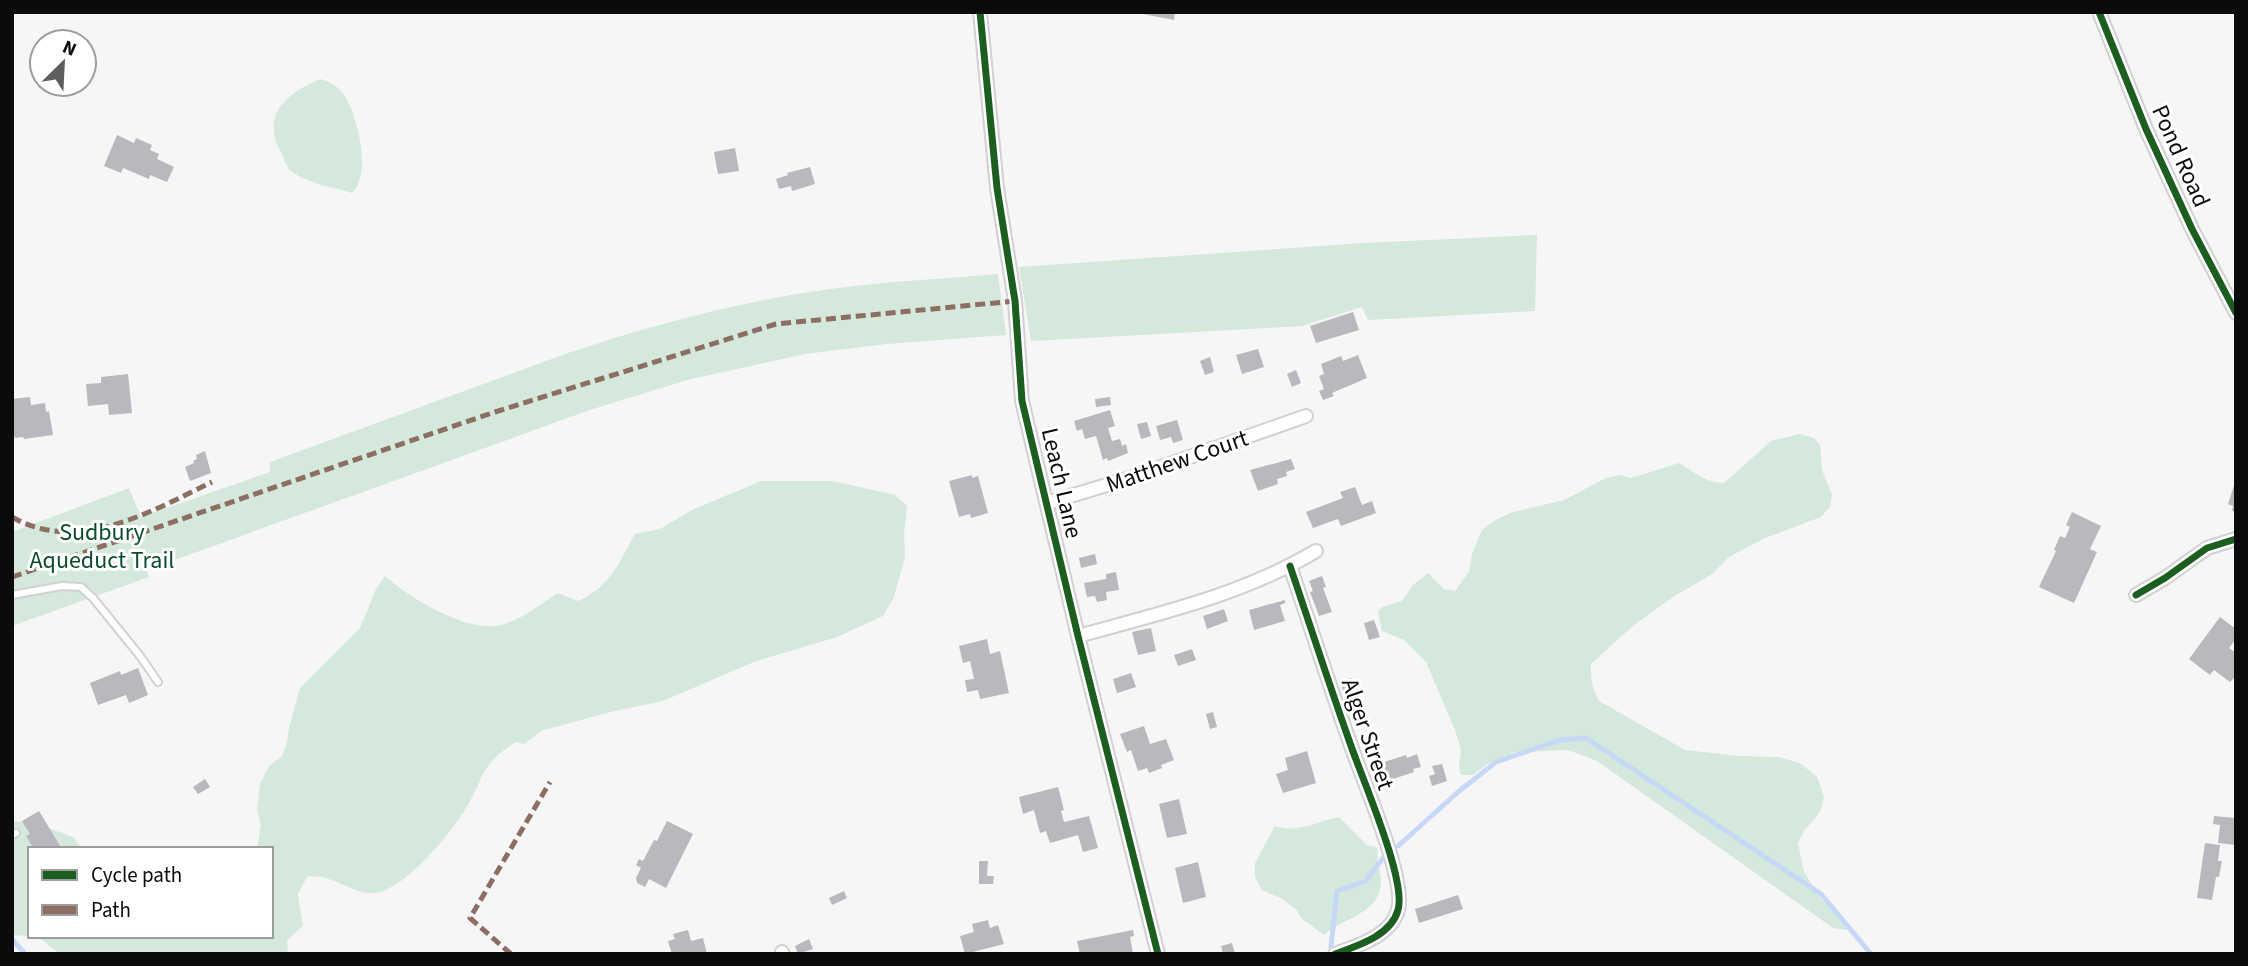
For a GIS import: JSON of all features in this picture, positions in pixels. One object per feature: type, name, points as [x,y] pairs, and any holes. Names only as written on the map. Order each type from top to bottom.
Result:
[{"type":"street","name":"Leach Lane","points":[[980,12],[996,178],[1015,301],[1020,387],[1078,636],[1158,954]]},
{"type":"street","name":"Pond Road","points":[[2099,12],[2146,129],[2192,229],[2236,313]]},
{"type":"street","name":"Matthew Court","points":[[1047,503],[1130,478],[1306,416]]},
{"type":"street","points":[[2136,594],[2165,578],[2207,548],[2236,539]]},
{"type":"street","points":[[1078,636],[1216,598],[1290,566],[1317,551]]},
{"type":"street","name":"Alger Street","points":[[1290,566],[1349,741],[1389,848],[1398,890],[1399,908],[1384,930],[1362,945],[1335,954]]},
{"type":"lane","points":[[12,595],[62,586],[87,590],[141,656],[158,682]]},
{"type":"green space","points":[[320,79],[341,91],[355,119],[362,160],[358,184],[352,193],[313,182],[291,171],[275,139],[275,116],[280,107],[297,91]]},
{"type":"green space","points":[[1537,235],[1535,311],[1368,320],[1362,307],[1302,326],[1031,341],[1019,267],[1364,243]]},
{"type":"green space","name":"Sudbury Aqueduct Trail","points":[[998,274],[1006,335],[887,344],[805,354],[687,380],[590,410],[147,570],[149,577],[12,626],[12,532],[129,488],[141,517],[270,472],[270,462],[568,353],[714,311],[826,289]]},
{"type":"green space","points":[[1800,434],[1814,438],[1820,445],[1822,470],[1832,495],[1830,507],[1821,517],[1765,538],[1729,557],[1712,574],[1634,625],[1591,664],[1592,679],[1599,701],[1685,750],[1779,757],[1800,763],[1817,777],[1824,797],[1820,812],[1798,843],[1804,872],[1821,899],[1848,924],[1847,930],[1833,928],[1597,761],[1568,750],[1515,752],[1487,764],[1473,775],[1461,775],[1461,749],[1426,662],[1404,640],[1382,631],[1378,612],[1382,607],[1402,601],[1413,585],[1428,573],[1444,589],[1455,591],[1469,572],[1472,554],[1482,530],[1495,520],[1513,512],[1564,500],[1606,478],[1620,475],[1631,478],[1679,463],[1705,479],[1724,483],[1771,441]]},
{"type":"green space","points":[[761,481],[833,481],[895,495],[907,506],[905,557],[894,597],[883,616],[837,637],[754,662],[663,701],[541,731],[524,744],[516,742],[489,765],[465,810],[439,845],[416,869],[392,887],[380,892],[362,892],[325,878],[307,877],[298,894],[303,926],[287,940],[288,954],[60,954],[40,938],[273,938],[273,847],[257,847],[261,825],[257,809],[260,784],[269,766],[282,756],[300,688],[360,628],[376,589],[385,576],[437,611],[468,623],[496,626],[513,621],[558,593],[578,601],[589,595],[606,581],[635,534],[660,529],[694,509]]},
{"type":"green space","points":[[1339,817],[1367,845],[1378,848],[1380,891],[1368,908],[1324,935],[1282,899],[1262,890],[1255,877],[1255,863],[1275,826],[1298,828]]},
{"type":"green space","points":[[30,821],[73,837],[80,847],[28,847],[28,936],[12,935],[12,822]]},
{"type":"building","points":[[1133,12],[1175,12],[1174,20]]},
{"type":"building","points":[[117,135],[134,143],[136,138],[152,145],[150,150],[159,154],[157,159],[174,167],[167,182],[150,175],[149,179],[123,168],[121,173],[104,166]]},
{"type":"building","points":[[735,148],[739,171],[718,174],[714,152]]},
{"type":"building","points":[[810,167],[815,184],[792,191],[791,186],[779,189],[776,179]]},
{"type":"building","points":[[1353,312],[1359,330],[1316,343],[1310,326]]},
{"type":"building","points":[[1258,349],[1264,367],[1242,374],[1236,355]]},
{"type":"building","points":[[1358,355],[1367,378],[1332,393],[1334,396],[1323,400],[1319,391],[1324,389],[1319,376],[1324,374],[1321,364],[1341,356],[1343,361]]},
{"type":"building","points":[[1210,357],[1214,372],[1205,375],[1200,361]]},
{"type":"building","points":[[1296,370],[1301,383],[1292,387],[1287,374]]},
{"type":"building","points":[[128,374],[132,413],[109,415],[108,404],[88,406],[86,384],[101,383],[101,377]]},
{"type":"building","points":[[30,397],[31,405],[45,403],[53,435],[15,438],[12,428],[12,399]]},
{"type":"building","points":[[1110,397],[1111,405],[1096,407],[1095,399]]},
{"type":"building","points":[[1110,410],[1115,426],[1108,428],[1112,441],[1120,439],[1122,446],[1126,444],[1128,453],[1108,461],[1107,458],[1103,460],[1096,436],[1085,439],[1082,429],[1077,431],[1074,421]]},
{"type":"building","points":[[1177,420],[1183,440],[1173,443],[1171,437],[1160,440],[1156,426]]},
{"type":"building","points":[[1147,422],[1151,436],[1141,439],[1137,424]]},
{"type":"building","points":[[205,451],[211,473],[190,481],[185,467],[194,463],[196,455]]},
{"type":"building","points":[[1291,459],[1295,469],[1286,472],[1287,476],[1277,479],[1278,484],[1258,491],[1250,470]]},
{"type":"building","points":[[972,475],[972,478],[978,476],[988,513],[971,518],[970,514],[959,517],[949,481]]},
{"type":"building","points":[[2235,482],[2236,512],[2232,511],[2233,506],[2228,504]]},
{"type":"building","points":[[1355,487],[1362,505],[1372,501],[1376,513],[1341,526],[1338,519],[1313,528],[1306,512],[1343,498],[1340,492]]},
{"type":"building","points":[[2072,512],[2101,526],[2090,549],[2097,552],[2074,603],[2039,587],[2060,536],[2065,538],[2070,527],[2066,525]]},
{"type":"building","points":[[1095,554],[1097,564],[1081,568],[1079,558]]},
{"type":"building","points":[[1116,572],[1119,590],[1106,592],[1107,600],[1097,602],[1095,596],[1087,597],[1084,583],[1106,579],[1106,574]]},
{"type":"building","points":[[1322,576],[1326,587],[1323,588],[1332,612],[1319,616],[1309,581]]},
{"type":"building","points":[[1285,600],[1285,603],[1280,605],[1285,621],[1254,630],[1249,610]]},
{"type":"building","points":[[1224,609],[1228,621],[1207,629],[1203,616]]},
{"type":"building","points":[[2220,617],[2236,629],[2236,639],[2229,648],[2236,653],[2236,679],[2230,682],[2214,670],[2210,675],[2189,659]]},
{"type":"building","points":[[1374,620],[1380,637],[1369,640],[1364,623]]},
{"type":"building","points":[[1151,628],[1156,651],[1138,655],[1132,632]]},
{"type":"building","points":[[987,639],[990,654],[1000,651],[1009,693],[980,699],[978,690],[967,692],[965,680],[974,679],[970,661],[963,663],[959,646]]},
{"type":"building","points":[[1192,649],[1196,660],[1178,666],[1174,655]]},
{"type":"building","points":[[138,668],[148,695],[129,703],[126,695],[98,705],[90,683],[120,671],[121,675]]},
{"type":"building","points":[[1131,673],[1136,687],[1117,693],[1113,679]]},
{"type":"building","points":[[1352,678],[1355,691],[1343,693],[1341,680]]},
{"type":"building","points":[[1213,712],[1217,727],[1210,729],[1206,714]]},
{"type":"building","points":[[1144,726],[1150,744],[1166,739],[1174,760],[1149,773],[1147,768],[1138,771],[1131,750],[1127,752],[1120,734]]},
{"type":"building","points":[[1307,751],[1316,783],[1283,793],[1276,774],[1288,770],[1285,758]]},
{"type":"building","points":[[1417,754],[1421,767],[1384,782],[1379,768],[1385,766],[1384,762]]},
{"type":"building","points":[[1442,764],[1447,781],[1432,786],[1429,776],[1435,774],[1432,766]]},
{"type":"building","points":[[205,779],[210,787],[198,794],[193,787]]},
{"type":"building","points":[[1058,787],[1064,822],[1089,816],[1098,848],[1083,852],[1078,835],[1050,843],[1046,831],[1040,833],[1034,810],[1023,814],[1019,797]]},
{"type":"building","points":[[1179,799],[1187,834],[1167,838],[1159,804]]},
{"type":"building","points":[[39,811],[61,847],[33,847],[26,836],[30,834],[22,821]]},
{"type":"building","points":[[2214,816],[2236,818],[2236,845],[2218,843],[2220,825],[2213,824]]},
{"type":"building","points":[[667,821],[693,834],[666,888],[649,879],[645,887],[637,883],[636,878],[641,868],[636,865],[639,859],[643,861]]},
{"type":"building","points":[[2205,843],[2220,845],[2218,861],[2222,861],[2212,900],[2197,898]]},
{"type":"building","points":[[979,861],[988,861],[987,876],[994,876],[993,884],[979,884]]},
{"type":"building","points":[[1198,862],[1206,897],[1183,903],[1175,868]]},
{"type":"building","points":[[844,891],[847,898],[832,905],[829,898]]},
{"type":"building","points":[[1458,895],[1463,909],[1419,923],[1415,909]]},
{"type":"building","points":[[988,920],[990,928],[998,925],[1004,944],[965,954],[960,936],[974,932],[972,924]]},
{"type":"building","points":[[688,930],[691,941],[703,938],[707,954],[672,954],[668,941],[675,939],[673,934]]},
{"type":"building","points":[[1133,930],[1134,936],[1130,937],[1133,954],[1080,954],[1077,941]]},
{"type":"building","points":[[809,939],[813,949],[798,954],[795,946]]},
{"type":"building","points":[[1232,943],[1235,954],[1223,954],[1221,946]]},
{"type":"waterway","points":[[1398,846],[1496,762],[1560,740],[1586,738],[1821,894],[1871,954]]},
{"type":"waterway","points":[[1331,947],[1337,891],[1366,881],[1383,858]]},
{"type":"waterway","points":[[12,939],[25,954]]},
{"type":"marked path","points":[[12,577],[495,412],[776,324],[1015,301]]},
{"type":"marked path","points":[[12,517],[37,528],[63,532],[88,530],[140,516],[212,482]]},
{"type":"marked path","points":[[511,954],[470,918],[550,782]]},
{"type":"cycle path","points":[[980,12],[997,188],[1015,301],[1022,401],[1158,954]]},
{"type":"cycle path","points":[[2099,12],[2146,129],[2192,229],[2236,313]]},
{"type":"cycle path","points":[[2136,595],[2207,548],[2236,539]]},
{"type":"cycle path","points":[[1290,566],[1342,721],[1382,828],[1399,896],[1398,910],[1388,927],[1372,939],[1335,954]]}]
